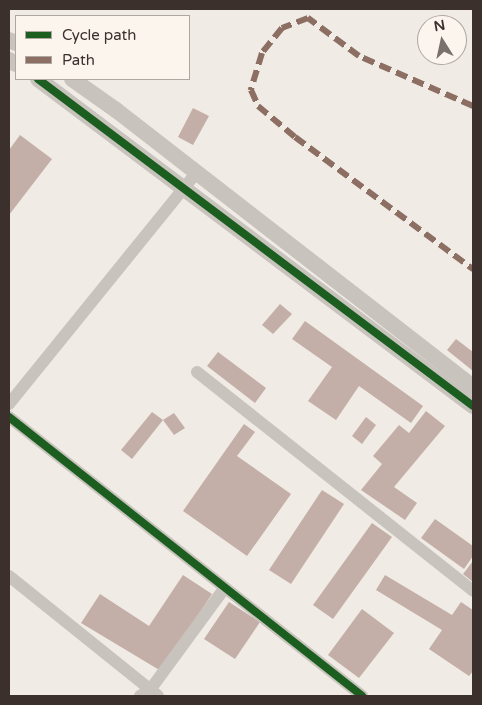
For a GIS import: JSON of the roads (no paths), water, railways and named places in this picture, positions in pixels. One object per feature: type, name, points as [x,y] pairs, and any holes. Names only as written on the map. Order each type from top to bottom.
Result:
[{"type":"street","points":[[39,80],[473,406]]},
{"type":"street","points":[[73,80],[473,387]]},
{"type":"street","points":[[9,404],[182,186],[196,173]]},
{"type":"street","points":[[197,372],[473,591]]},
{"type":"street","points":[[9,417],[224,589],[362,696]]},
{"type":"street","points":[[9,576],[149,694],[224,589]]}]
